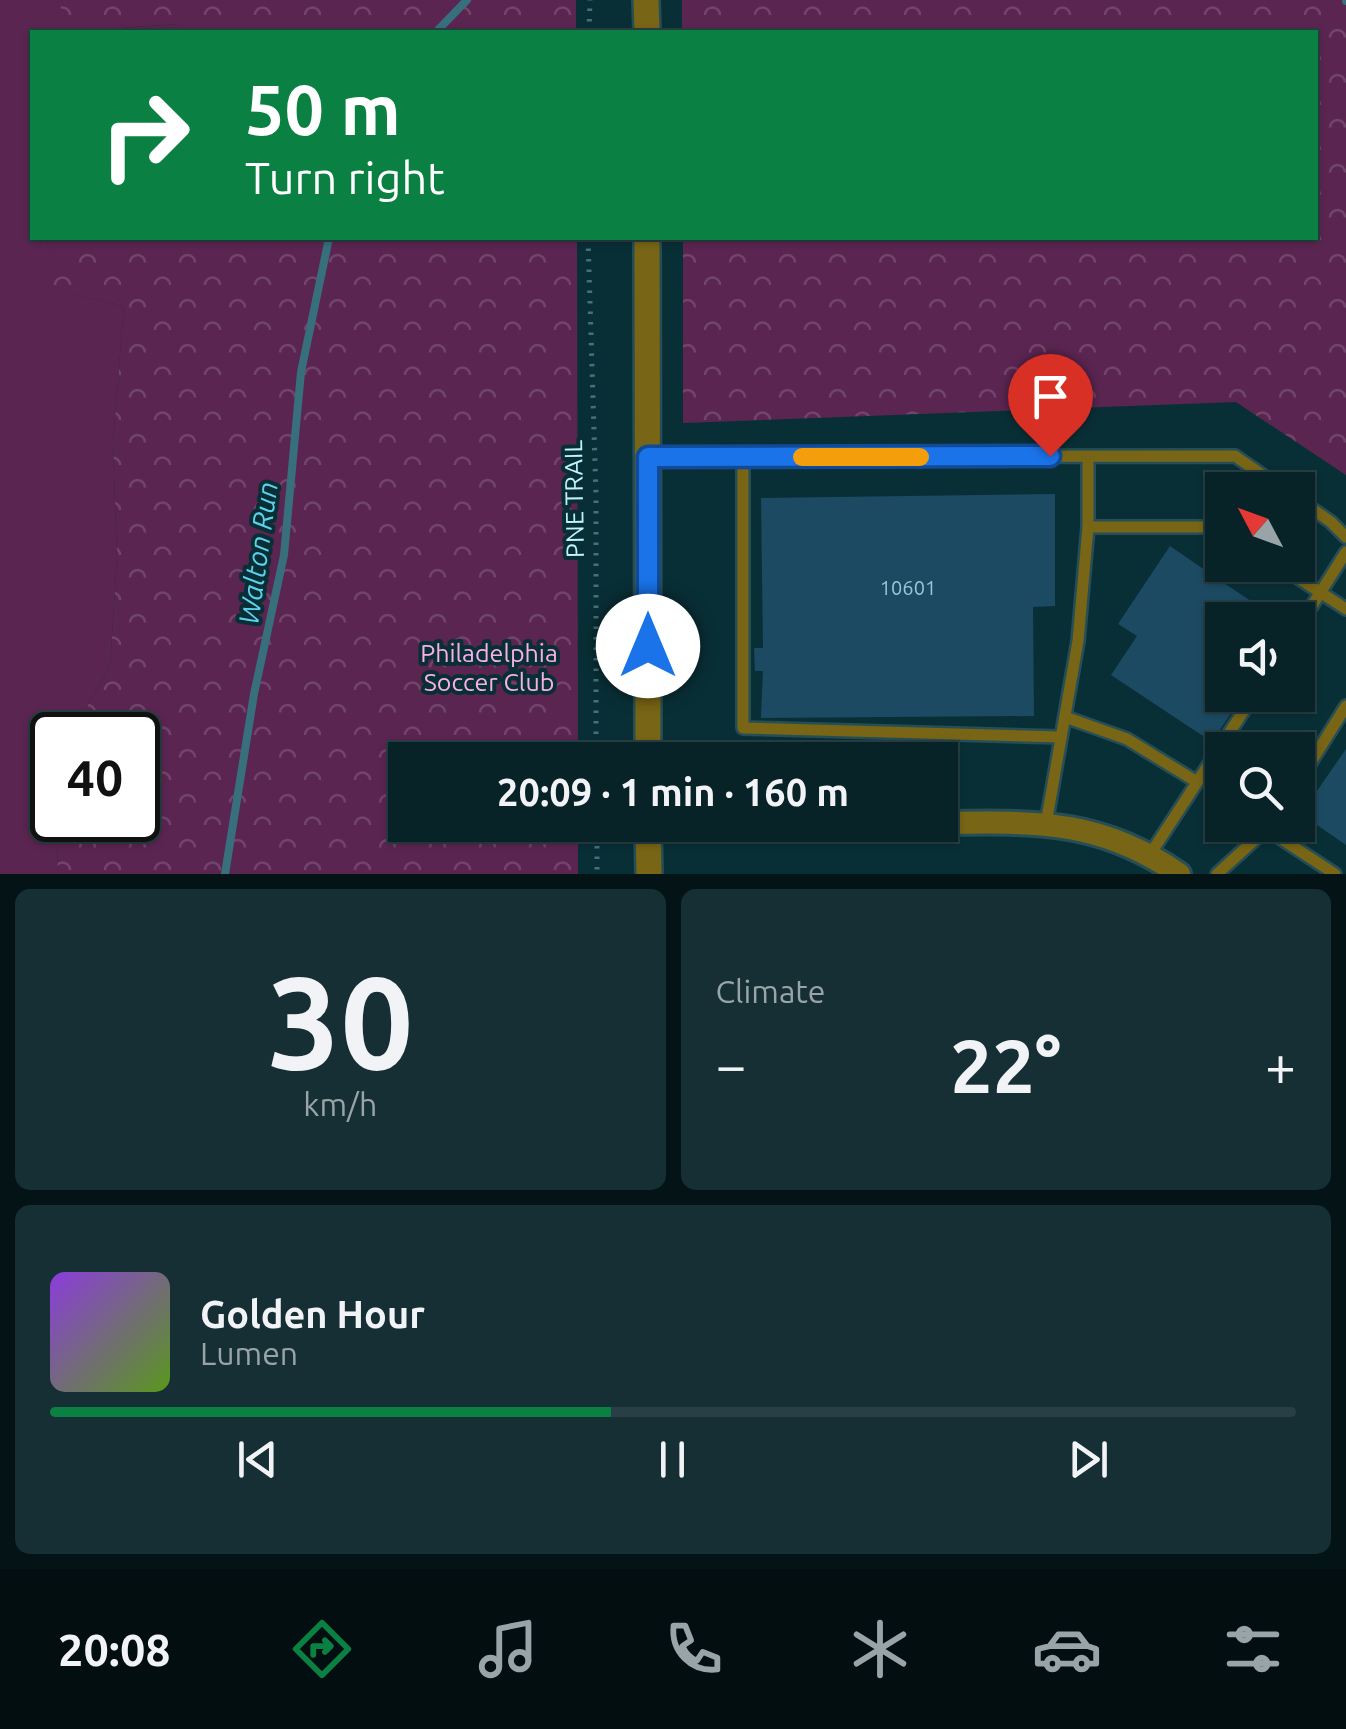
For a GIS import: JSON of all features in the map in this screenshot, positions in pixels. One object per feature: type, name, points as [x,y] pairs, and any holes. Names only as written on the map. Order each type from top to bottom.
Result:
[{"type":"street","points":[[646,0],[646,30]]},
{"type":"street","points":[[647,240],[648,742]]},
{"type":"street","points":[[958,823],[1074,826],[1120,841],[1178,874]]},
{"type":"street","points":[[648,842],[648,874]]},
{"type":"lane","points":[[1046,824],[1078,641],[1088,527],[1088,456]]},
{"type":"lane","points":[[648,457],[1235,456],[1258,472]]},
{"type":"lane","points":[[743,457],[744,728],[1061,737]]},
{"type":"lane","points":[[1315,511],[1346,538]]},
{"type":"lane","points":[[1088,527],[1205,528]]},
{"type":"lane","points":[[1314,602],[1346,552]]},
{"type":"lane","points":[[1304,582],[1346,609]]},
{"type":"lane","points":[[1315,756],[1346,706]]},
{"type":"lane","points":[[1149,856],[1243,712]]},
{"type":"lane","points":[[1065,717],[1127,739],[1197,782]]},
{"type":"lane","points":[[1217,874],[1253,842]]},
{"type":"lane","points":[[1291,842],[1335,874]]},
{"type":"path","points":[[590,0],[590,30]]},
{"type":"path","name":"PNE TRAIL","points":[[588,240],[596,495],[596,742]]},
{"type":"path","points":[[596,842],[597,874]]},
{"type":"green space","points":[[0,0],[55,0],[79,30],[30,30],[30,240],[46,240],[56,290],[124,306],[113,443],[117,559],[110,666],[84,712],[30,712],[30,842],[58,842],[57,874],[0,874]]},
{"type":"green space","points":[[55,0],[576,0],[576,30],[184,30],[177,24],[78,30]]},
{"type":"green space","points":[[682,0],[1346,0],[1346,475],[1236,402],[683,423],[683,240],[1318,240],[1318,30],[682,30]]},
{"type":"green space","points":[[178,24],[185,30],[94,30]]},
{"type":"green space","name":"Philadelphia Soccer Club","points":[[46,240],[577,240],[578,742],[388,742],[388,842],[578,842],[578,874],[57,874],[58,842],[160,842],[160,712],[84,712],[110,666],[117,559],[113,443],[124,306],[55,290]]},
{"type":"building","points":[[1055,494],[1055,606],[1033,607],[1034,716],[761,718],[763,671],[755,671],[754,648],[763,648],[761,498]]},
{"type":"building","points":[[1170,546],[1205,570],[1205,582],[1225,582],[1252,602],[1205,602],[1205,712],[1232,712],[1219,732],[1205,732],[1205,737],[1111,675],[1137,636],[1118,624]]},
{"type":"building","points":[[1346,749],[1346,845],[1315,824],[1315,794]]},
{"type":"waterway","name":"Walton Run","points":[[438,30],[467,0]]},
{"type":"waterway","name":"Walton Run","points":[[225,874],[254,694],[284,555],[301,372],[329,240]]},
{"type":"slow traffic","points":[[802,457],[920,457]]},
{"type":"route","points":[[648,646],[648,457],[1050,456]]}]
